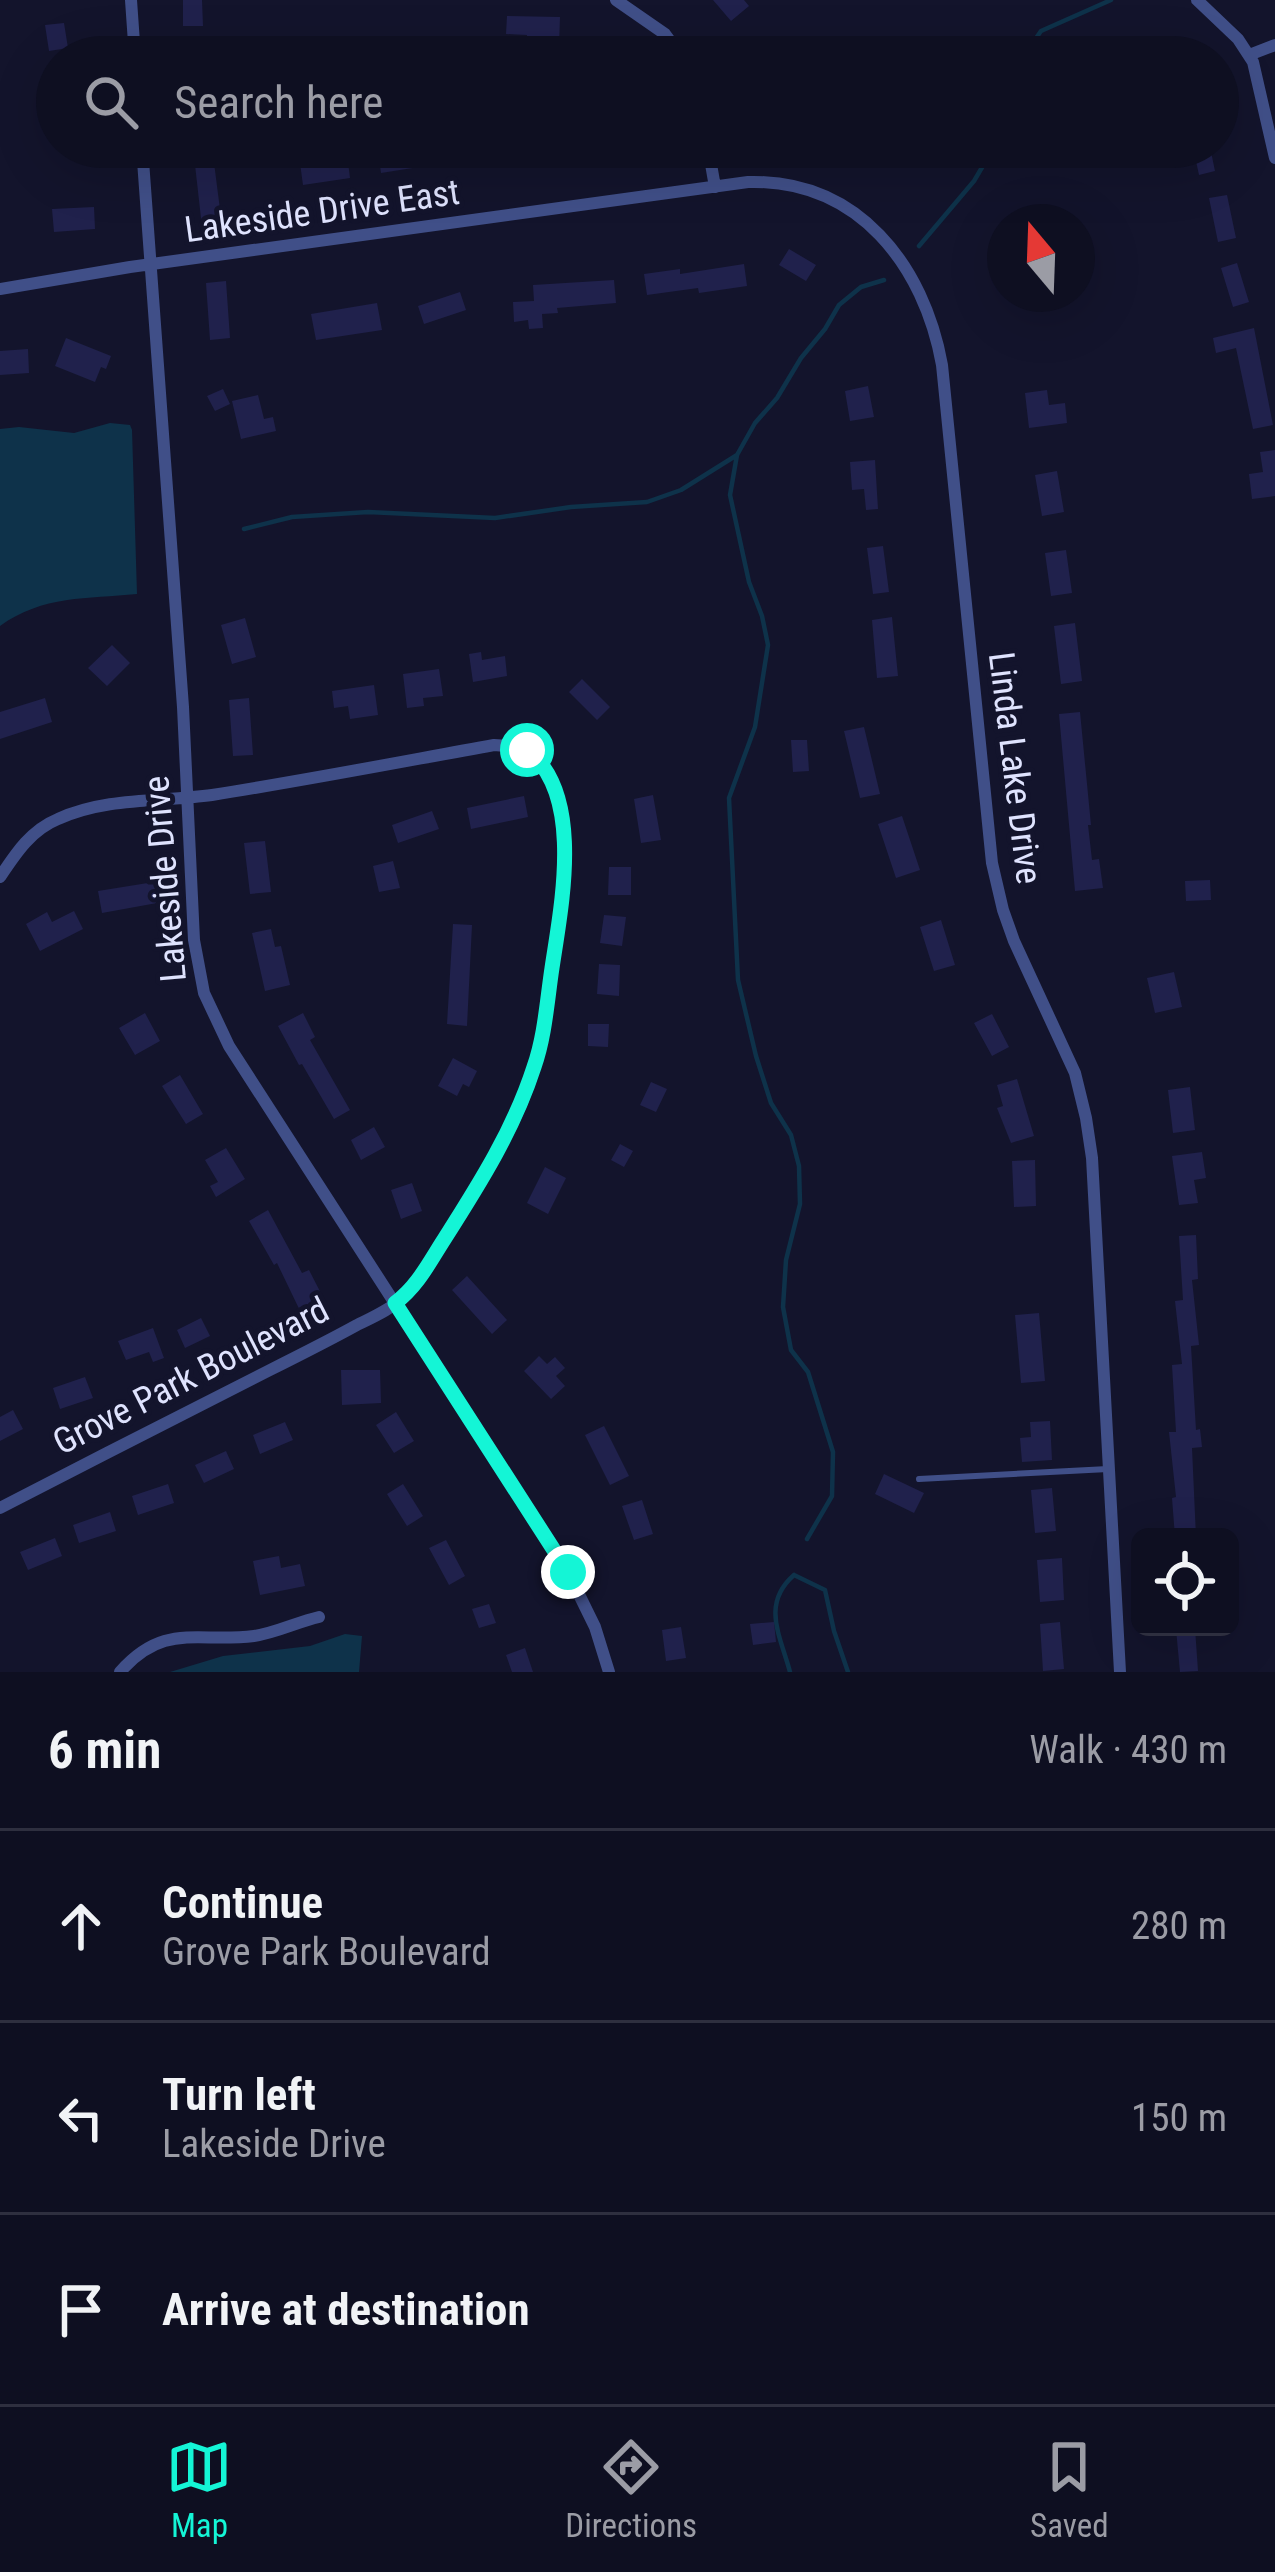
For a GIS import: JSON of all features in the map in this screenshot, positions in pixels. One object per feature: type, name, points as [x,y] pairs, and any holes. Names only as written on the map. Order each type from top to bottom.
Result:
[{"type":"street","points":[[131,0],[134,36]]},
{"type":"street","points":[[616,0],[666,36]]},
{"type":"street","points":[[1197,0],[1235,36]]},
{"type":"street","points":[[1239,40],[1256,70],[1275,158]]},
{"type":"street","points":[[1249,55],[1275,45]]},
{"type":"street","name":"Lakeside Drive","points":[[143,168],[178,630],[194,940],[204,993],[229,1046],[568,1572],[595,1627],[609,1672]]},
{"type":"street","points":[[712,168],[716,187]]},
{"type":"street","name":"Linda Lake Drive","points":[[716,187],[748,182],[787,184],[844,206],[888,244],[922,294],[933,321],[942,365],[992,862],[1014,941],[1075,1073],[1092,1158],[1120,1672]]},
{"type":"street","name":"Lakeside Drive East","points":[[150,265],[716,187]]},
{"type":"street","points":[[0,289],[150,265]]},
{"type":"street","name":"Grove Park Boulevard","points":[[0,877],[36,832],[83,810],[187,798],[494,745],[527,750],[546,770],[561,816],[565,863],[549,997],[536,1060],[508,1133],[419,1279],[395,1303],[306,1352],[0,1508]]},
{"type":"street","points":[[120,1672],[149,1646],[171,1639],[258,1635],[319,1617]]},
{"type":"lane","points":[[919,1479],[1108,1469]]},
{"type":"water","points":[[110,423],[130,425],[132,430],[137,594],[49,604],[0,626],[0,429],[74,433]]},
{"type":"water","points":[[345,1634],[362,1636],[359,1672],[170,1672],[223,1656],[310,1646]]},
{"type":"building","points":[[183,0],[202,0],[203,26],[183,26]]},
{"type":"building","points":[[713,0],[744,0],[749,6],[731,21]]},
{"type":"building","points":[[507,16],[560,17],[559,36],[506,34]]},
{"type":"building","points":[[64,23],[66,36],[47,36],[45,25]]},
{"type":"building","points":[[195,168],[215,168],[222,225],[202,227]]},
{"type":"building","points":[[301,168],[349,168],[350,178],[303,185]]},
{"type":"building","points":[[1227,195],[1236,238],[1218,242],[1209,198]]},
{"type":"building","points":[[94,207],[95,229],[54,232],[52,209]]},
{"type":"building","points":[[789,249],[816,265],[806,281],[779,265]]},
{"type":"building","points":[[1237,263],[1249,302],[1233,307],[1221,268]]},
{"type":"building","points":[[744,264],[747,286],[647,295],[644,274]]},
{"type":"building","points":[[614,280],[616,303],[557,308],[558,313],[542,314],[543,328],[529,329],[528,320],[514,322],[513,302],[534,301],[533,285]]},
{"type":"building","points":[[226,281],[230,338],[210,340],[206,283]]},
{"type":"building","points":[[460,292],[466,310],[424,324],[418,306]]},
{"type":"building","points":[[377,303],[382,330],[316,340],[311,314]]},
{"type":"building","points":[[1254,328],[1273,425],[1253,429],[1236,348],[1216,353],[1213,338]]},
{"type":"building","points":[[66,338],[111,356],[95,382],[55,366]]},
{"type":"building","points":[[28,349],[29,373],[0,375],[0,351]]},
{"type":"building","points":[[868,386],[874,417],[850,421],[845,391]]},
{"type":"building","points":[[223,389],[230,404],[215,411],[207,396]]},
{"type":"building","points":[[1047,390],[1049,405],[1065,403],[1067,423],[1029,428],[1025,393]]},
{"type":"building","points":[[258,395],[264,419],[273,417],[276,431],[241,439],[232,401]]},
{"type":"building","points":[[1275,450],[1275,496],[1252,499],[1249,474],[1263,472],[1260,452]]},
{"type":"building","points":[[875,460],[878,509],[866,510],[864,489],[852,490],[850,462]]},
{"type":"building","points":[[1057,471],[1064,512],[1042,516],[1035,475]]},
{"type":"building","points":[[883,546],[889,592],[873,594],[867,548]]},
{"type":"building","points":[[1066,550],[1072,593],[1051,596],[1045,553]]},
{"type":"building","points":[[892,617],[898,676],[877,678],[872,620]]},
{"type":"building","points":[[245,618],[256,657],[232,664],[221,625]]},
{"type":"building","points":[[1075,623],[1082,681],[1061,684],[1054,626]]},
{"type":"building","points":[[112,645],[130,663],[107,686],[88,668]]},
{"type":"building","points":[[481,652],[482,660],[505,656],[507,676],[473,682],[469,654]]},
{"type":"building","points":[[439,669],[443,696],[423,698],[424,706],[407,708],[403,674]]},
{"type":"building","points":[[582,679],[610,707],[597,720],[569,692]]},
{"type":"building","points":[[374,685],[378,715],[350,719],[348,706],[334,708],[332,691]]},
{"type":"building","points":[[45,698],[52,722],[0,739],[0,712]]},
{"type":"building","points":[[249,698],[253,755],[233,756],[229,700]]},
{"type":"building","points":[[1080,712],[1092,860],[1099,859],[1103,888],[1075,891],[1059,714]]},
{"type":"building","points":[[864,727],[880,794],[860,798],[844,731]]},
{"type":"building","points":[[791,740],[807,740],[809,771],[793,772]]},
{"type":"building","points":[[653,795],[661,840],[641,843],[634,799]]},
{"type":"building","points":[[524,796],[528,817],[471,829],[467,808]]},
{"type":"building","points":[[432,811],[439,829],[398,843],[392,825]]},
{"type":"building","points":[[902,816],[920,870],[896,878],[878,824]]},
{"type":"building","points":[[265,841],[271,892],[250,894],[244,843]]},
{"type":"building","points":[[393,861],[400,888],[379,892],[373,866]]},
{"type":"building","points":[[609,867],[631,867],[631,895],[608,895]]},
{"type":"building","points":[[1210,880],[1211,900],[1186,901],[1185,881]]},
{"type":"building","points":[[154,882],[157,903],[102,913],[98,891]]},
{"type":"building","points":[[74,911],[83,929],[40,951],[26,924],[47,912],[52,922]]},
{"type":"building","points":[[604,915],[626,917],[622,946],[600,943]]},
{"type":"building","points":[[941,920],[955,965],[934,971],[920,927]]},
{"type":"building","points":[[453,924],[472,925],[467,1026],[447,1024]]},
{"type":"building","points":[[271,929],[275,947],[281,946],[290,985],[265,991],[252,933]]},
{"type":"building","points":[[599,964],[620,965],[619,996],[597,994]]},
{"type":"building","points":[[1174,972],[1182,1007],[1155,1013],[1147,978]]},
{"type":"building","points":[[145,1013],[160,1041],[135,1055],[119,1028]]},
{"type":"building","points":[[303,1013],[315,1037],[310,1040],[350,1110],[334,1119],[278,1026]]},
{"type":"building","points":[[992,1014],[1009,1047],[992,1056],[974,1023]]},
{"type":"building","points":[[588,1024],[609,1024],[608,1047],[588,1046]]},
{"type":"building","points":[[453,1058],[477,1071],[469,1087],[463,1084],[457,1096],[438,1086]]},
{"type":"building","points":[[180,1075],[203,1114],[186,1124],[162,1086]]},
{"type":"building","points":[[1017,1079],[1034,1136],[1011,1143],[997,1108],[1003,1106],[997,1085]]},
{"type":"building","points":[[651,1082],[667,1089],[656,1112],[640,1105]]},
{"type":"building","points":[[1190,1087],[1195,1130],[1173,1133],[1168,1090]]},
{"type":"building","points":[[374,1127],[385,1147],[361,1160],[351,1140]]},
{"type":"building","points":[[620,1144],[633,1151],[624,1167],[611,1160]]},
{"type":"building","points":[[226,1148],[245,1179],[216,1197],[210,1186],[218,1182],[205,1160]]},
{"type":"building","points":[[1202,1152],[1206,1178],[1194,1180],[1198,1203],[1179,1205],[1172,1156]]},
{"type":"building","points":[[1035,1160],[1036,1206],[1014,1207],[1012,1161]]},
{"type":"building","points":[[545,1167],[566,1178],[548,1214],[527,1203]]},
{"type":"building","points":[[412,1183],[422,1211],[401,1219],[391,1190]]},
{"type":"building","points":[[268,1210],[302,1273],[309,1270],[328,1307],[304,1319],[277,1263],[274,1265],[249,1221]]},
{"type":"building","points":[[1196,1235],[1198,1279],[1192,1280],[1199,1345],[1191,1346],[1196,1430],[1200,1429],[1202,1447],[1192,1448],[1196,1528],[1174,1528],[1172,1498],[1176,1497],[1169,1432],[1176,1432],[1172,1365],[1182,1364],[1175,1301],[1183,1300],[1179,1236]]},
{"type":"building","points":[[467,1276],[507,1320],[492,1334],[452,1290]]},
{"type":"building","points":[[1039,1313],[1045,1381],[1021,1383],[1015,1315]]},
{"type":"building","points":[[201,1318],[210,1336],[185,1348],[177,1330]]},
{"type":"building","points":[[153,1328],[164,1358],[153,1362],[149,1352],[126,1360],[118,1341]]},
{"type":"building","points":[[539,1356],[547,1364],[555,1357],[565,1368],[556,1376],[565,1386],[551,1399],[524,1371]]},
{"type":"building","points":[[341,1370],[380,1370],[381,1403],[342,1405]]},
{"type":"building","points":[[85,1377],[93,1398],[60,1409],[53,1388]]},
{"type":"building","points":[[13,1410],[23,1429],[0,1441],[0,1417]]},
{"type":"building","points":[[396,1412],[414,1441],[394,1453],[376,1425]]},
{"type":"building","points":[[1050,1421],[1052,1460],[1022,1462],[1020,1438],[1031,1437],[1030,1422]]},
{"type":"building","points":[[285,1422],[293,1440],[260,1454],[253,1435]]},
{"type":"building","points":[[604,1426],[629,1476],[610,1485],[585,1435]]},
{"type":"building","points":[[226,1451],[234,1469],[204,1483],[195,1465]]},
{"type":"building","points":[[884,1474],[924,1493],[914,1513],[875,1494]]},
{"type":"building","points":[[168,1484],[174,1503],[138,1515],[132,1496]]},
{"type":"building","points":[[403,1484],[423,1516],[407,1526],[387,1494]]},
{"type":"building","points":[[1052,1488],[1056,1531],[1035,1533],[1031,1490]]},
{"type":"building","points":[[642,1500],[653,1534],[634,1540],[622,1506]]},
{"type":"building","points":[[110,1512],[116,1531],[79,1543],[73,1525]]},
{"type":"building","points":[[55,1538],[62,1556],[28,1570],[20,1552]]},
{"type":"building","points":[[446,1540],[465,1576],[449,1585],[429,1548]]},
{"type":"building","points":[[279,1556],[281,1568],[300,1564],[305,1586],[260,1595],[253,1561]]},
{"type":"building","points":[[1062,1558],[1064,1600],[1040,1602],[1037,1560]]},
{"type":"building","points":[[489,1604],[496,1623],[479,1628],[472,1609]]},
{"type":"building","points":[[774,1622],[776,1642],[753,1645],[750,1624]]},
{"type":"building","points":[[1060,1622],[1064,1669],[1043,1671],[1040,1624]]},
{"type":"building","points":[[681,1627],[686,1658],[666,1661],[662,1630]]},
{"type":"building","points":[[1177,1636],[1196,1636],[1198,1671],[1180,1672]]},
{"type":"building","points":[[525,1648],[533,1672],[512,1672],[506,1655]]},
{"type":"waterway","points":[[1038,36],[1111,0]]},
{"type":"waterway","points":[[919,246],[982,168]]},
{"type":"waterway","points":[[807,1539],[832,1496],[833,1452],[808,1372],[791,1350],[783,1307],[786,1260],[800,1204],[799,1166],[791,1135],[771,1103],[738,980],[729,798],[755,727],[768,645],[730,495],[737,455],[801,358],[839,305],[861,287],[884,280]]},
{"type":"waterway","points":[[244,529],[292,517],[368,512],[495,518],[647,502],[681,490],[737,455]]},
{"type":"waterway","points":[[794,1575],[825,1590],[848,1672]]},
{"type":"waterway","points":[[790,1672],[776,1609],[778,1597],[794,1575]]},
{"type":"route","points":[[527,750],[546,770],[555,790],[565,863],[549,997],[536,1060],[508,1133],[486,1173],[419,1279],[395,1303],[568,1572]]}]
